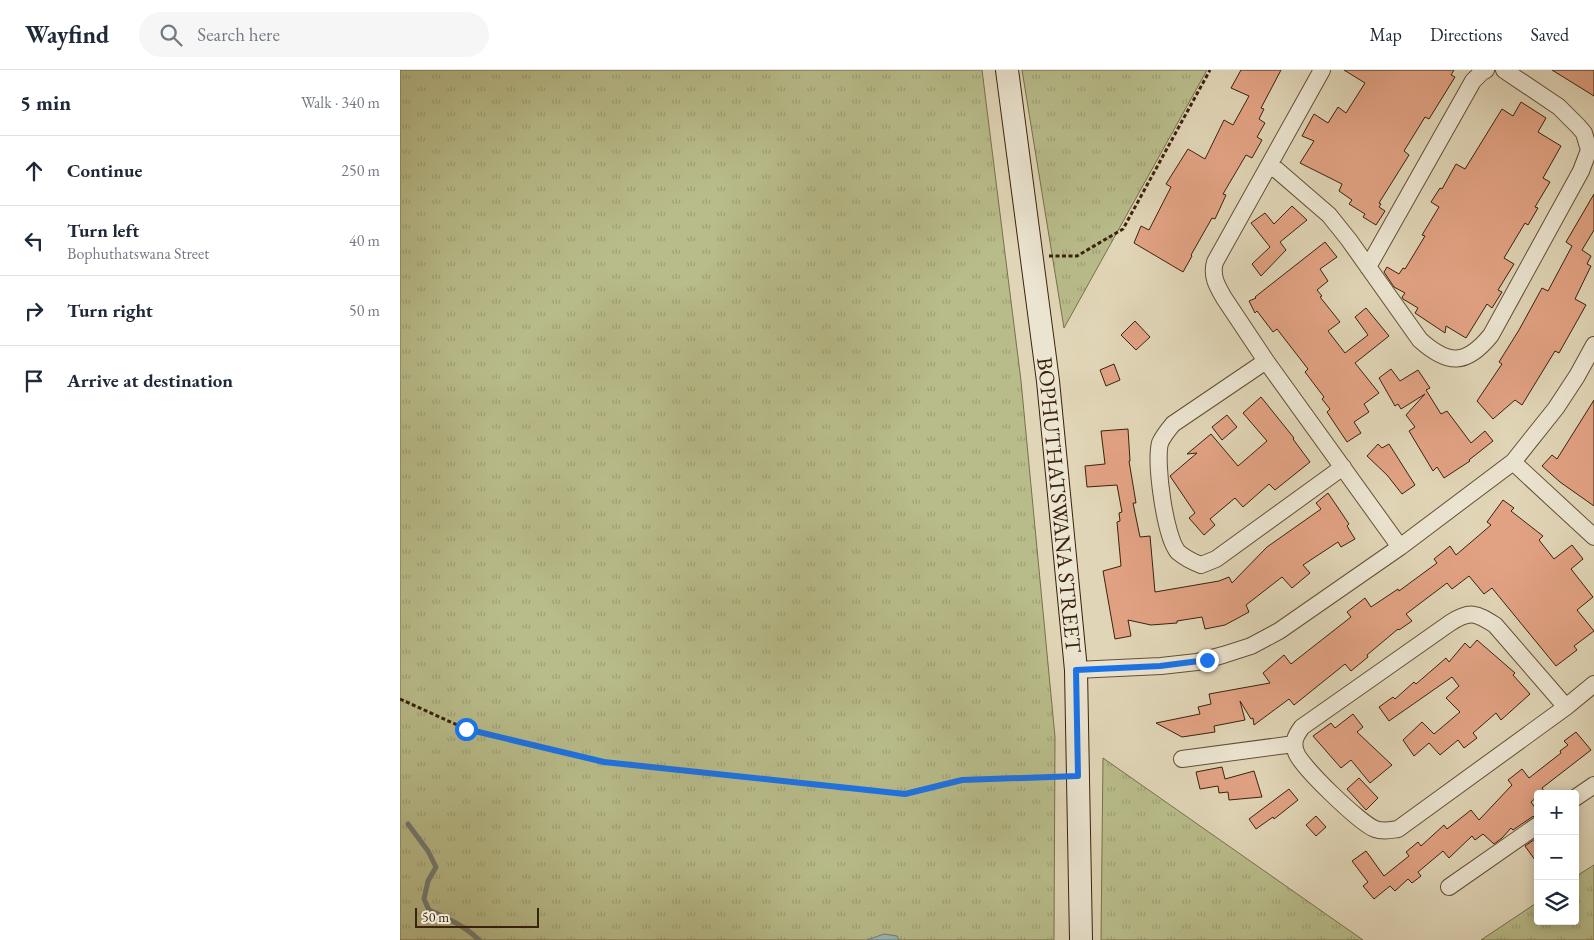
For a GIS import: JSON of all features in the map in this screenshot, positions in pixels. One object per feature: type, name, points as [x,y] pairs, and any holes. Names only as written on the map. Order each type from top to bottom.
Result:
[{"type":"street","name":"BOPHUTHATSWANA STREET","points":[[1007,70],[1048,381],[1076,670],[1081,940]]},
{"type":"street","points":[[1322,70],[1215,262],[1214,274],[1218,288],[1266,361],[1400,547]]},
{"type":"street","points":[[1368,268],[1473,81],[1486,70]]},
{"type":"street","points":[[1270,164],[1329,215],[1420,340],[1431,350],[1446,359],[1457,359],[1467,356],[1486,342],[1491,335],[1581,171],[1589,150],[1584,133],[1566,113],[1504,70]]},
{"type":"street","points":[[1076,670],[1181,664],[1207,660],[1250,646],[1279,631],[1400,547],[1513,462],[1556,408],[1594,345]]},
{"type":"street","points":[[1266,361],[1173,424],[1163,436],[1158,460],[1161,490],[1171,540],[1178,551],[1188,560],[1201,565],[1216,559],[1343,467]]},
{"type":"street","points":[[1513,462],[1593,534]]},
{"type":"street","points":[[1566,707],[1495,625],[1480,616],[1468,614],[1450,623],[1302,728],[1295,738],[1294,744],[1298,758],[1328,791],[1361,821],[1376,830],[1398,829],[1566,707],[1594,684]]},
{"type":"street","points":[[1182,760],[1294,744]]},
{"type":"street","points":[[1579,795],[1594,784]]},
{"type":"street","points":[[1449,887],[1534,828]]},
{"type":"path","points":[[1031,256],[1077,256],[1124,229],[1210,70]]},
{"type":"path","points":[[400,700],[466,729],[604,762],[905,794],[962,780],[1078,776]]},
{"type":"green space","points":[[400,70],[982,70],[1021,381],[1055,737],[1054,940],[400,940]]},
{"type":"green space","points":[[1022,70],[1207,70],[1064,328]]},
{"type":"green space","points":[[1103,758],[1363,940],[1101,940]]},
{"type":"green space","points":[[1594,865],[1594,940],[1481,940],[1534,905],[1534,925],[1579,925],[1579,874]]},
{"type":"water","points":[[884,934],[897,936],[899,940],[867,940]]},
{"type":"building","points":[[1241,70],[1281,70],[1261,108],[1264,109],[1259,119],[1265,123],[1257,137],[1262,140],[1252,158],[1246,155],[1223,194],[1226,195],[1215,219],[1212,218],[1183,272],[1134,243],[1141,226],[1149,230],[1171,187],[1166,184],[1188,149],[1205,159],[1224,120],[1233,125],[1249,96],[1231,88]]},
{"type":"building","points":[[1344,70],[1454,70],[1451,75],[1455,77],[1429,119],[1425,117],[1404,151],[1409,155],[1379,203],[1381,204],[1379,207],[1385,211],[1376,225],[1363,217],[1365,214],[1349,204],[1352,200],[1339,191],[1342,184],[1300,163],[1314,141],[1302,136],[1314,114],[1328,123],[1338,107],[1346,113],[1365,83]]},
{"type":"building","points":[[1552,70],[1594,70],[1594,96]]},
{"type":"building","points":[[1521,102],[1546,118],[1538,132],[1561,146],[1543,178],[1550,182],[1535,207],[1538,208],[1528,225],[1525,223],[1504,258],[1514,264],[1498,290],[1502,292],[1492,308],[1487,304],[1466,338],[1446,326],[1445,333],[1415,313],[1418,308],[1403,299],[1402,297],[1405,293],[1394,287],[1384,272],[1387,267],[1399,274],[1403,268],[1405,269],[1425,236],[1422,235],[1439,207],[1431,202],[1440,188],[1442,189],[1456,164],[1465,169],[1502,109],[1513,116]]},
{"type":"building","points":[[1594,194],[1594,230],[1582,250],[1591,256],[1587,264],[1591,266],[1575,299],[1586,305],[1559,353],[1555,351],[1522,405],[1515,400],[1493,419],[1477,401],[1502,364],[1499,362],[1542,288],[1548,291],[1572,246],[1566,242]]},
{"type":"building","points":[[1292,206],[1307,220],[1280,242],[1286,250],[1261,276],[1252,264],[1270,247],[1251,223],[1265,213],[1274,224]]},
{"type":"building","points":[[1325,242],[1337,257],[1320,269],[1328,281],[1317,290],[1322,296],[1320,297],[1340,322],[1328,331],[1345,353],[1368,335],[1355,317],[1366,308],[1389,336],[1355,363],[1379,393],[1364,404],[1369,412],[1354,422],[1361,433],[1347,442],[1327,412],[1330,409],[1322,399],[1324,397],[1305,372],[1308,369],[1277,329],[1273,332],[1257,311],[1255,313],[1249,301],[1256,298]]},
{"type":"building","points":[[1135,321],[1150,337],[1136,350],[1121,335]]},
{"type":"building","points":[[1114,364],[1120,380],[1106,386],[1100,370]]},
{"type":"building","points":[[1391,369],[1400,381],[1418,370],[1430,388],[1426,390],[1441,414],[1447,411],[1471,443],[1485,431],[1493,441],[1470,461],[1444,478],[1437,467],[1433,471],[1409,431],[1415,427],[1406,415],[1425,394],[1401,409],[1398,404],[1395,406],[1379,378]]},
{"type":"building","points":[[1261,397],[1294,438],[1310,462],[1275,490],[1269,484],[1243,507],[1235,498],[1210,519],[1215,525],[1204,535],[1189,518],[1195,513],[1170,476],[1197,453],[1187,454],[1211,434],[1238,466],[1267,441],[1243,413]]},
{"type":"building","points":[[1594,400],[1594,506],[1560,482],[1542,466],[1552,455],[1557,459]]},
{"type":"building","points":[[1227,415],[1237,427],[1222,440],[1212,427]]},
{"type":"building","points":[[1128,429],[1129,461],[1136,503],[1133,503],[1140,537],[1150,536],[1155,592],[1219,581],[1229,577],[1232,583],[1267,547],[1321,509],[1316,503],[1328,493],[1349,524],[1347,526],[1355,539],[1341,547],[1338,542],[1303,565],[1310,573],[1292,588],[1282,577],[1246,605],[1249,612],[1225,625],[1205,629],[1202,617],[1177,621],[1177,623],[1151,625],[1128,620],[1131,636],[1115,639],[1103,571],[1121,566],[1117,522],[1120,521],[1119,513],[1122,512],[1117,485],[1087,487],[1085,466],[1105,464],[1101,431]]},
{"type":"building","points":[[1378,444],[1382,448],[1389,444],[1415,485],[1402,494],[1387,475],[1367,456]]},
{"type":"building","points":[[1503,500],[1514,508],[1511,511],[1543,536],[1539,540],[1554,559],[1572,545],[1583,559],[1571,569],[1593,597],[1577,610],[1594,631],[1574,646],[1577,650],[1556,666],[1492,588],[1484,594],[1469,576],[1452,589],[1447,583],[1406,614],[1412,621],[1398,629],[1351,671],[1345,664],[1294,705],[1289,699],[1254,725],[1253,718],[1251,719],[1240,701],[1245,720],[1214,726],[1215,732],[1182,737],[1156,723],[1200,714],[1198,707],[1211,704],[1209,694],[1270,683],[1263,673],[1284,655],[1291,664],[1351,617],[1347,612],[1365,598],[1371,607],[1398,589],[1399,591],[1437,563],[1434,559],[1450,546],[1456,555],[1491,525],[1487,522]]},
{"type":"building","points":[[1477,640],[1515,673],[1513,675],[1530,694],[1501,720],[1496,713],[1473,733],[1477,738],[1464,748],[1458,740],[1440,755],[1429,743],[1414,756],[1403,740],[1422,722],[1434,734],[1460,712],[1446,698],[1459,686],[1452,677],[1389,721],[1379,707],[1393,697],[1395,699],[1414,682],[1416,684],[1446,658],[1449,662],[1465,643],[1470,648]]},
{"type":"building","points":[[1353,714],[1363,727],[1357,732],[1392,765],[1370,783],[1351,760],[1341,768],[1313,736],[1331,723],[1335,728]]},
{"type":"building","points":[[1576,732],[1591,750],[1542,788],[1543,790],[1534,790],[1534,799],[1531,802],[1534,806],[1534,816],[1513,830],[1511,828],[1494,844],[1483,834],[1475,840],[1472,836],[1449,858],[1443,851],[1418,872],[1421,876],[1412,883],[1408,879],[1395,891],[1390,886],[1374,899],[1363,886],[1368,882],[1352,861],[1366,851],[1384,876],[1409,856],[1406,852],[1418,842],[1421,846],[1444,825],[1447,829],[1471,810],[1479,820],[1512,785],[1508,780],[1522,769],[1529,778],[1561,753],[1560,751],[1568,745],[1564,741]]},
{"type":"building","points":[[1222,767],[1225,779],[1254,771],[1262,797],[1229,800],[1228,792],[1219,793],[1218,786],[1200,789],[1196,772]]},
{"type":"building","points":[[1359,778],[1378,798],[1366,810],[1347,789]]},
{"type":"building","points":[[1289,789],[1298,800],[1274,819],[1273,817],[1256,829],[1249,819]]},
{"type":"building","points":[[1316,816],[1326,827],[1316,836],[1306,825]]},
{"type":"building","points":[[1534,840],[1534,858],[1525,846]]},
{"type":"waterway","points":[[408,824],[428,851],[436,867],[428,881],[424,899],[429,910],[462,926],[479,940]]},
{"type":"route","points":[[466,729],[604,762],[905,794],[962,780],[1078,776],[1076,670],[1160,666],[1207,660]]}]
